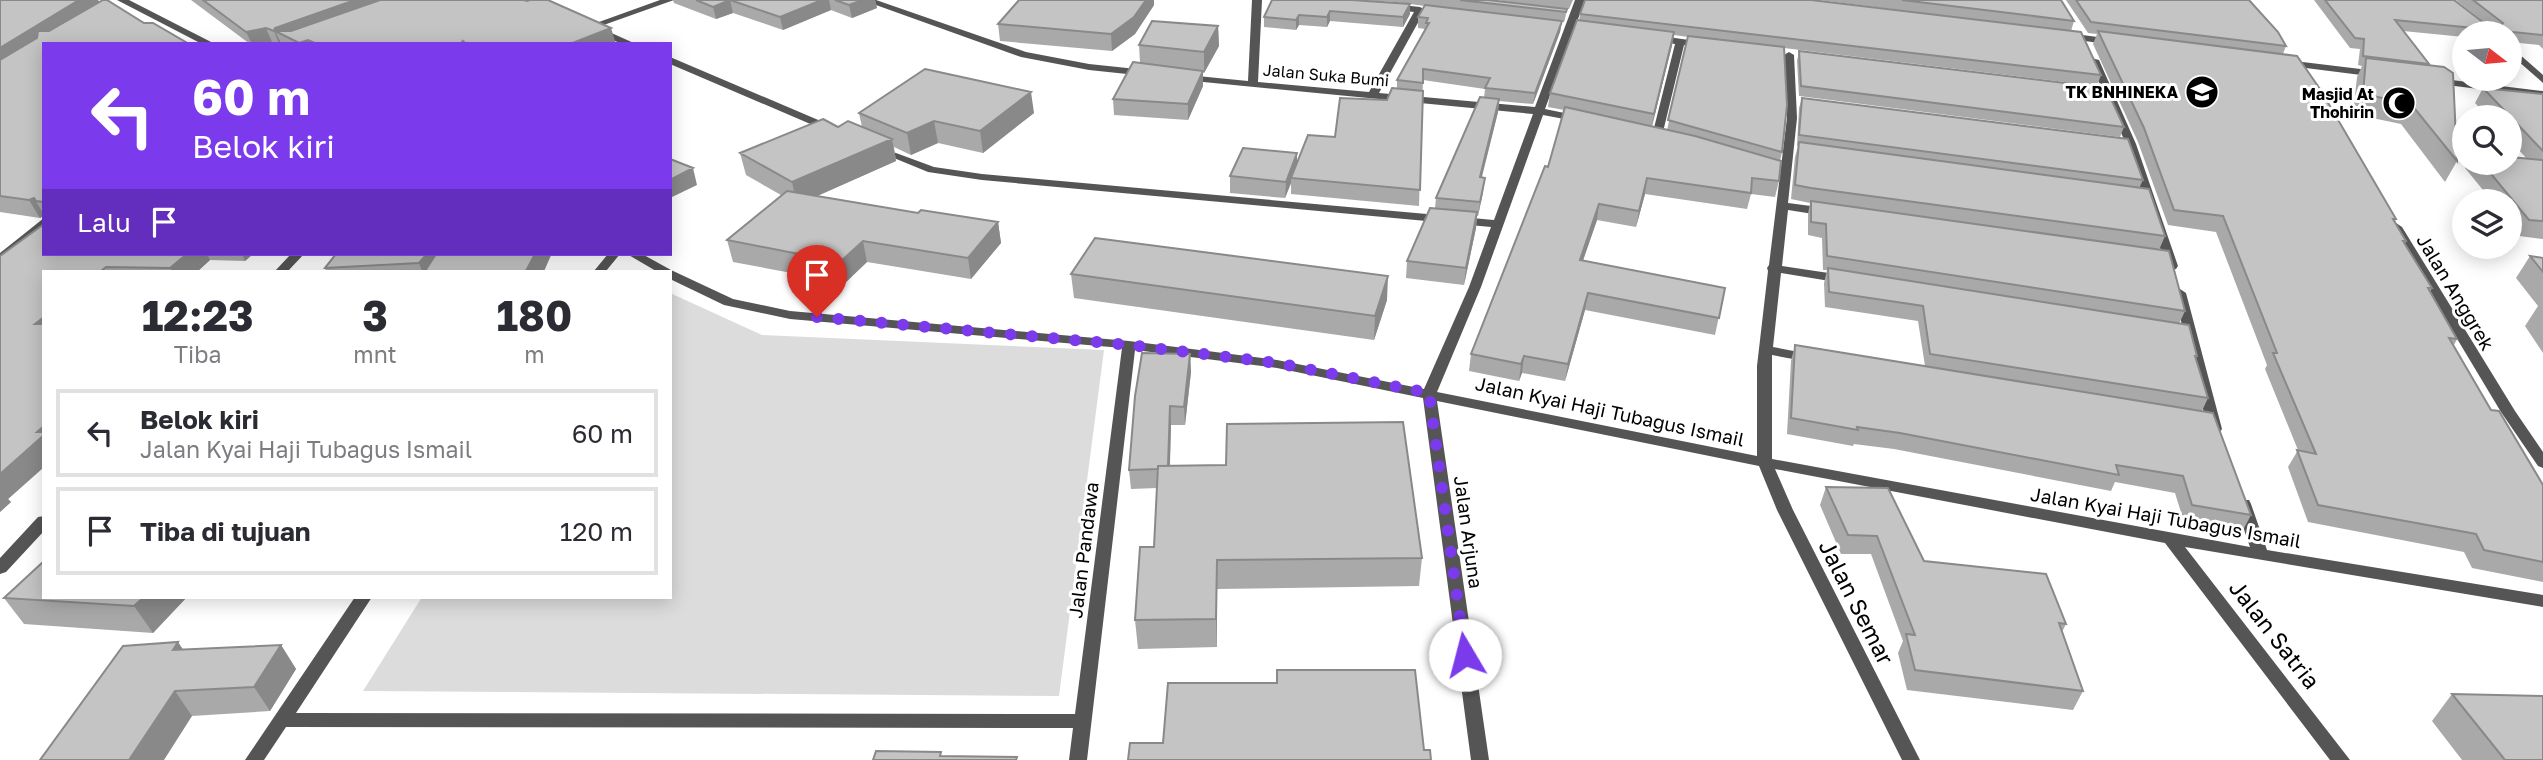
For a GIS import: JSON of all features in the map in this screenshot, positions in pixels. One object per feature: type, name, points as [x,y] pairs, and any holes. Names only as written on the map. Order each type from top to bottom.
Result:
[{"type":"street","points":[[112,6],[122,0],[206,42]]},
{"type":"street","points":[[590,27],[669,0]]},
{"type":"street","points":[[867,0],[1024,55],[1156,75]]},
{"type":"street","points":[[1254,84],[1257,0]]},
{"type":"street","points":[[1429,393],[1475,287],[1580,0]]},
{"type":"street","points":[[1381,6],[1434,12]]},
{"type":"street","points":[[1373,94],[1420,10]]},
{"type":"street","points":[[1561,13],[1584,29]]},
{"type":"street","points":[[1557,25],[1572,21]]},
{"type":"street","points":[[578,22],[626,42]]},
{"type":"street","points":[[2080,34],[2101,92],[2125,143],[2186,334],[2206,422],[2222,447]]},
{"type":"street","points":[[2056,35],[2080,34],[2129,44]]},
{"type":"street","points":[[1639,36],[1721,47]]},
{"type":"street","points":[[1657,135],[1680,42]]},
{"type":"street","points":[[2284,45],[2310,84]]},
{"type":"street","points":[[1765,463],[1766,351],[1781,205],[1779,172],[1795,150],[1798,102],[1789,55]]},
{"type":"street","points":[[2522,60],[2543,80]]},
{"type":"street","points":[[672,61],[841,134]]},
{"type":"street","points":[[2272,61],[2393,76]]},
{"type":"street","name":"Jalan Suka Bumi","points":[[1170,76],[1540,111],[1592,122]]},
{"type":"street","points":[[2420,79],[2543,94]]},
{"type":"street","points":[[1644,133],[1670,139]]},
{"type":"street","points":[[867,144],[932,170],[982,177],[1498,225]]},
{"type":"street","points":[[1781,205],[1834,213]]},
{"type":"street","name":"Jalan Anggrek","points":[[2389,216],[2508,412],[2543,463]]},
{"type":"street","points":[[0,259],[42,224]]},
{"type":"street","points":[[282,270],[296,256]]},
{"type":"street","points":[[601,270],[612,256]]},
{"type":"street","points":[[637,256],[663,270]]},
{"type":"street","points":[[1773,268],[1850,280]]},
{"type":"street","name":"Jalan Kyai Haji Tubagus Ismail","points":[[672,275],[729,302],[790,315],[1129,345],[1277,363],[1765,463],[2261,555],[2543,601]]},
{"type":"street","name":"Jalan Pandawa","points":[[1078,760],[1129,345]]},
{"type":"street","points":[[1766,351],[1820,359]]},
{"type":"street","name":"Jalan Arjuna","points":[[1429,393],[1480,760]]},
{"type":"street","name":"Jalan Semar","points":[[1765,463],[1785,510],[1911,760]]},
{"type":"street","points":[[2239,495],[2261,555]]},
{"type":"street","points":[[0,568],[42,523]]},
{"type":"street","name":"Jalan Satria","points":[[2170,538],[2341,760]]},
{"type":"street","points":[[254,760],[363,599]]},
{"type":"street","points":[[280,720],[1083,721]]},
{"type":"shaded area","points":[[672,294],[762,335],[1104,350],[1059,696],[363,691],[421,599],[672,599]]},
{"type":"building","points":[[0,0],[79,0],[0,48]]},
{"type":"building","points":[[107,0],[144,23],[153,23],[186,42],[42,42],[42,202],[34,198],[29,200],[0,196],[0,60],[37,38],[38,31],[49,31]]},
{"type":"building","points":[[203,0],[355,0],[275,28],[274,31],[266,28],[246,32]]},
{"type":"building","points":[[380,0],[548,0],[611,28],[575,42],[297,42],[275,31],[291,31]]},
{"type":"building","points":[[696,0],[730,0],[713,7]]},
{"type":"building","points":[[730,0],[822,0],[780,17]]},
{"type":"building","points":[[835,0],[863,0],[849,5]]},
{"type":"building","points":[[1019,0],[1146,0],[1134,17],[1111,34],[998,24]]},
{"type":"building","points":[[1272,0],[1352,0],[1410,4],[1403,17],[1330,11],[1327,17],[1299,15],[1296,20],[1264,17]]},
{"type":"building","points":[[1460,0],[1488,0],[1567,9],[1566,12]]},
{"type":"building","points":[[1585,0],[1811,0],[2081,32],[2101,75],[1580,14]]},
{"type":"building","points":[[1902,0],[2061,0],[2074,21]]},
{"type":"building","points":[[2076,0],[2249,0],[2278,32],[2286,46],[2091,22]]},
{"type":"building","points":[[2325,0],[2454,0],[2481,21],[2452,21],[2452,26],[2395,20],[2429,64],[2363,56],[2364,39],[2355,38]]},
{"type":"building","points":[[2473,0],[2543,0],[2543,35],[2522,33],[2522,21],[2500,21]]},
{"type":"building","points":[[1425,5],[1562,21],[1535,93],[1485,88],[1490,78],[1423,69],[1423,83],[1397,80],[1429,23],[1426,23],[1428,18],[1418,17]]},
{"type":"building","points":[[1577,20],[1674,32],[1654,114],[1550,93]]},
{"type":"building","points":[[1152,21],[1218,26],[1204,52],[1139,45]]},
{"type":"building","points":[[2098,31],[2297,56],[2320,89],[2396,219],[2393,219],[2406,241],[2403,241],[2432,288],[2428,288],[2457,339],[2449,338],[2491,410],[2499,411],[2543,485],[2543,562],[2484,550],[2476,534],[2318,505],[2297,450],[2316,454],[2273,353],[2277,353],[2223,216],[2174,210],[2144,128]]},
{"type":"building","points":[[1688,36],[1784,47],[1787,105],[1782,152],[1668,120]]},
{"type":"building","points":[[1799,51],[2106,88],[2124,127],[1801,86]]},
{"type":"building","points":[[2366,58],[2444,67],[2452,72],[2454,105],[2452,105],[2452,155],[2411,104],[2363,94]]},
{"type":"building","points":[[1133,62],[1203,71],[1188,104],[1113,99]]},
{"type":"building","points":[[925,69],[1031,92],[980,131],[934,121],[907,133],[859,113]]},
{"type":"building","points":[[1392,88],[1423,91],[1420,190],[1291,178],[1308,135],[1335,137],[1340,98],[1387,100]]},
{"type":"building","points":[[2486,91],[2543,94],[2543,151],[2522,129],[2522,105],[2499,105]]},
{"type":"building","points":[[1480,97],[1499,99],[1480,177],[1485,178],[1480,202],[1436,198]]},
{"type":"building","points":[[1802,98],[2128,139],[2143,180],[1799,135]]},
{"type":"building","points":[[1565,107],[1695,136],[1781,161],[1779,181],[1752,178],[1751,193],[1647,178],[1639,211],[1599,204],[1580,260],[1725,288],[1719,318],[1588,293],[1568,364],[1524,356],[1521,364],[1471,354],[1545,166],[1548,167]]},
{"type":"building","points":[[823,119],[838,127],[848,121],[892,139],[792,182],[740,153]]},
{"type":"building","points":[[1799,142],[2149,189],[2165,236],[1795,185]]},
{"type":"building","points":[[1243,148],[1297,153],[1286,182],[1230,176]]},
{"type":"building","points":[[2522,158],[2543,160],[2543,221],[2529,220],[2522,212],[2522,189],[2503,189],[2492,175],[2522,175]]},
{"type":"building","points":[[672,160],[693,168],[672,179]]},
{"type":"building","points":[[787,191],[918,213],[921,210],[998,222],[968,258],[863,241],[840,262],[727,240]]},
{"type":"building","points":[[1811,201],[2169,251],[2185,311],[1827,256],[1826,224],[1811,222]]},
{"type":"building","points":[[1430,208],[1477,212],[1466,268],[1407,261]]},
{"type":"building","points":[[42,225],[42,256],[185,256],[170,268],[42,270],[42,319],[35,324],[42,324],[42,428],[37,432],[42,432],[42,437],[0,474],[0,256]]},
{"type":"building","points":[[1095,238],[1388,276],[1375,316],[1071,274]]},
{"type":"building","points":[[334,256],[425,256],[419,263],[325,268]]},
{"type":"building","points":[[435,256],[534,256],[527,270],[426,270]]},
{"type":"building","points":[[2530,256],[2543,258],[2543,272]]},
{"type":"building","points":[[1828,268],[2189,325],[2208,398],[1930,354],[1923,306],[1829,292]]},
{"type":"building","points":[[1795,345],[2213,413],[2251,515],[2192,505],[2183,476],[2116,465],[2119,475],[1900,433],[1857,427],[1858,430],[1791,418]]},
{"type":"building","points":[[1142,353],[1190,354],[1184,407],[1170,406],[1168,466],[1129,470],[1135,396]]},
{"type":"building","points":[[1403,422],[1422,558],[1217,560],[1216,619],[1135,620],[1140,547],[1154,547],[1158,466],[1226,465],[1227,424]]},
{"type":"building","points":[[1826,487],[1888,488],[1924,561],[2046,574],[2066,624],[2059,623],[2083,691],[1915,670],[1906,634],[1915,635],[1877,536],[1848,535]]},
{"type":"building","points":[[42,563],[42,599],[142,599],[134,606],[4,598]]},
{"type":"building","points":[[178,642],[173,650],[281,645],[254,687],[175,691],[129,760],[40,760],[123,646]]},
{"type":"building","points":[[1277,670],[1415,670],[1424,750],[1430,750],[1431,760],[1128,760],[1130,743],[1163,743],[1168,683],[1277,683]]},
{"type":"building","points":[[2452,694],[2543,696],[2543,760],[2505,760]]},
{"type":"building","points":[[876,751],[941,752],[940,756],[1017,757],[1016,760],[873,760]]},
{"type":"place","name":"TK BNHINEKA","points":[[2202,92]]},
{"type":"place","name":"Masjid At Thohirin","points":[[2399,103]]},
{"type":"route","points":[[817,317],[1129,345],[1277,363],[1429,393],[1465,655]]}]
